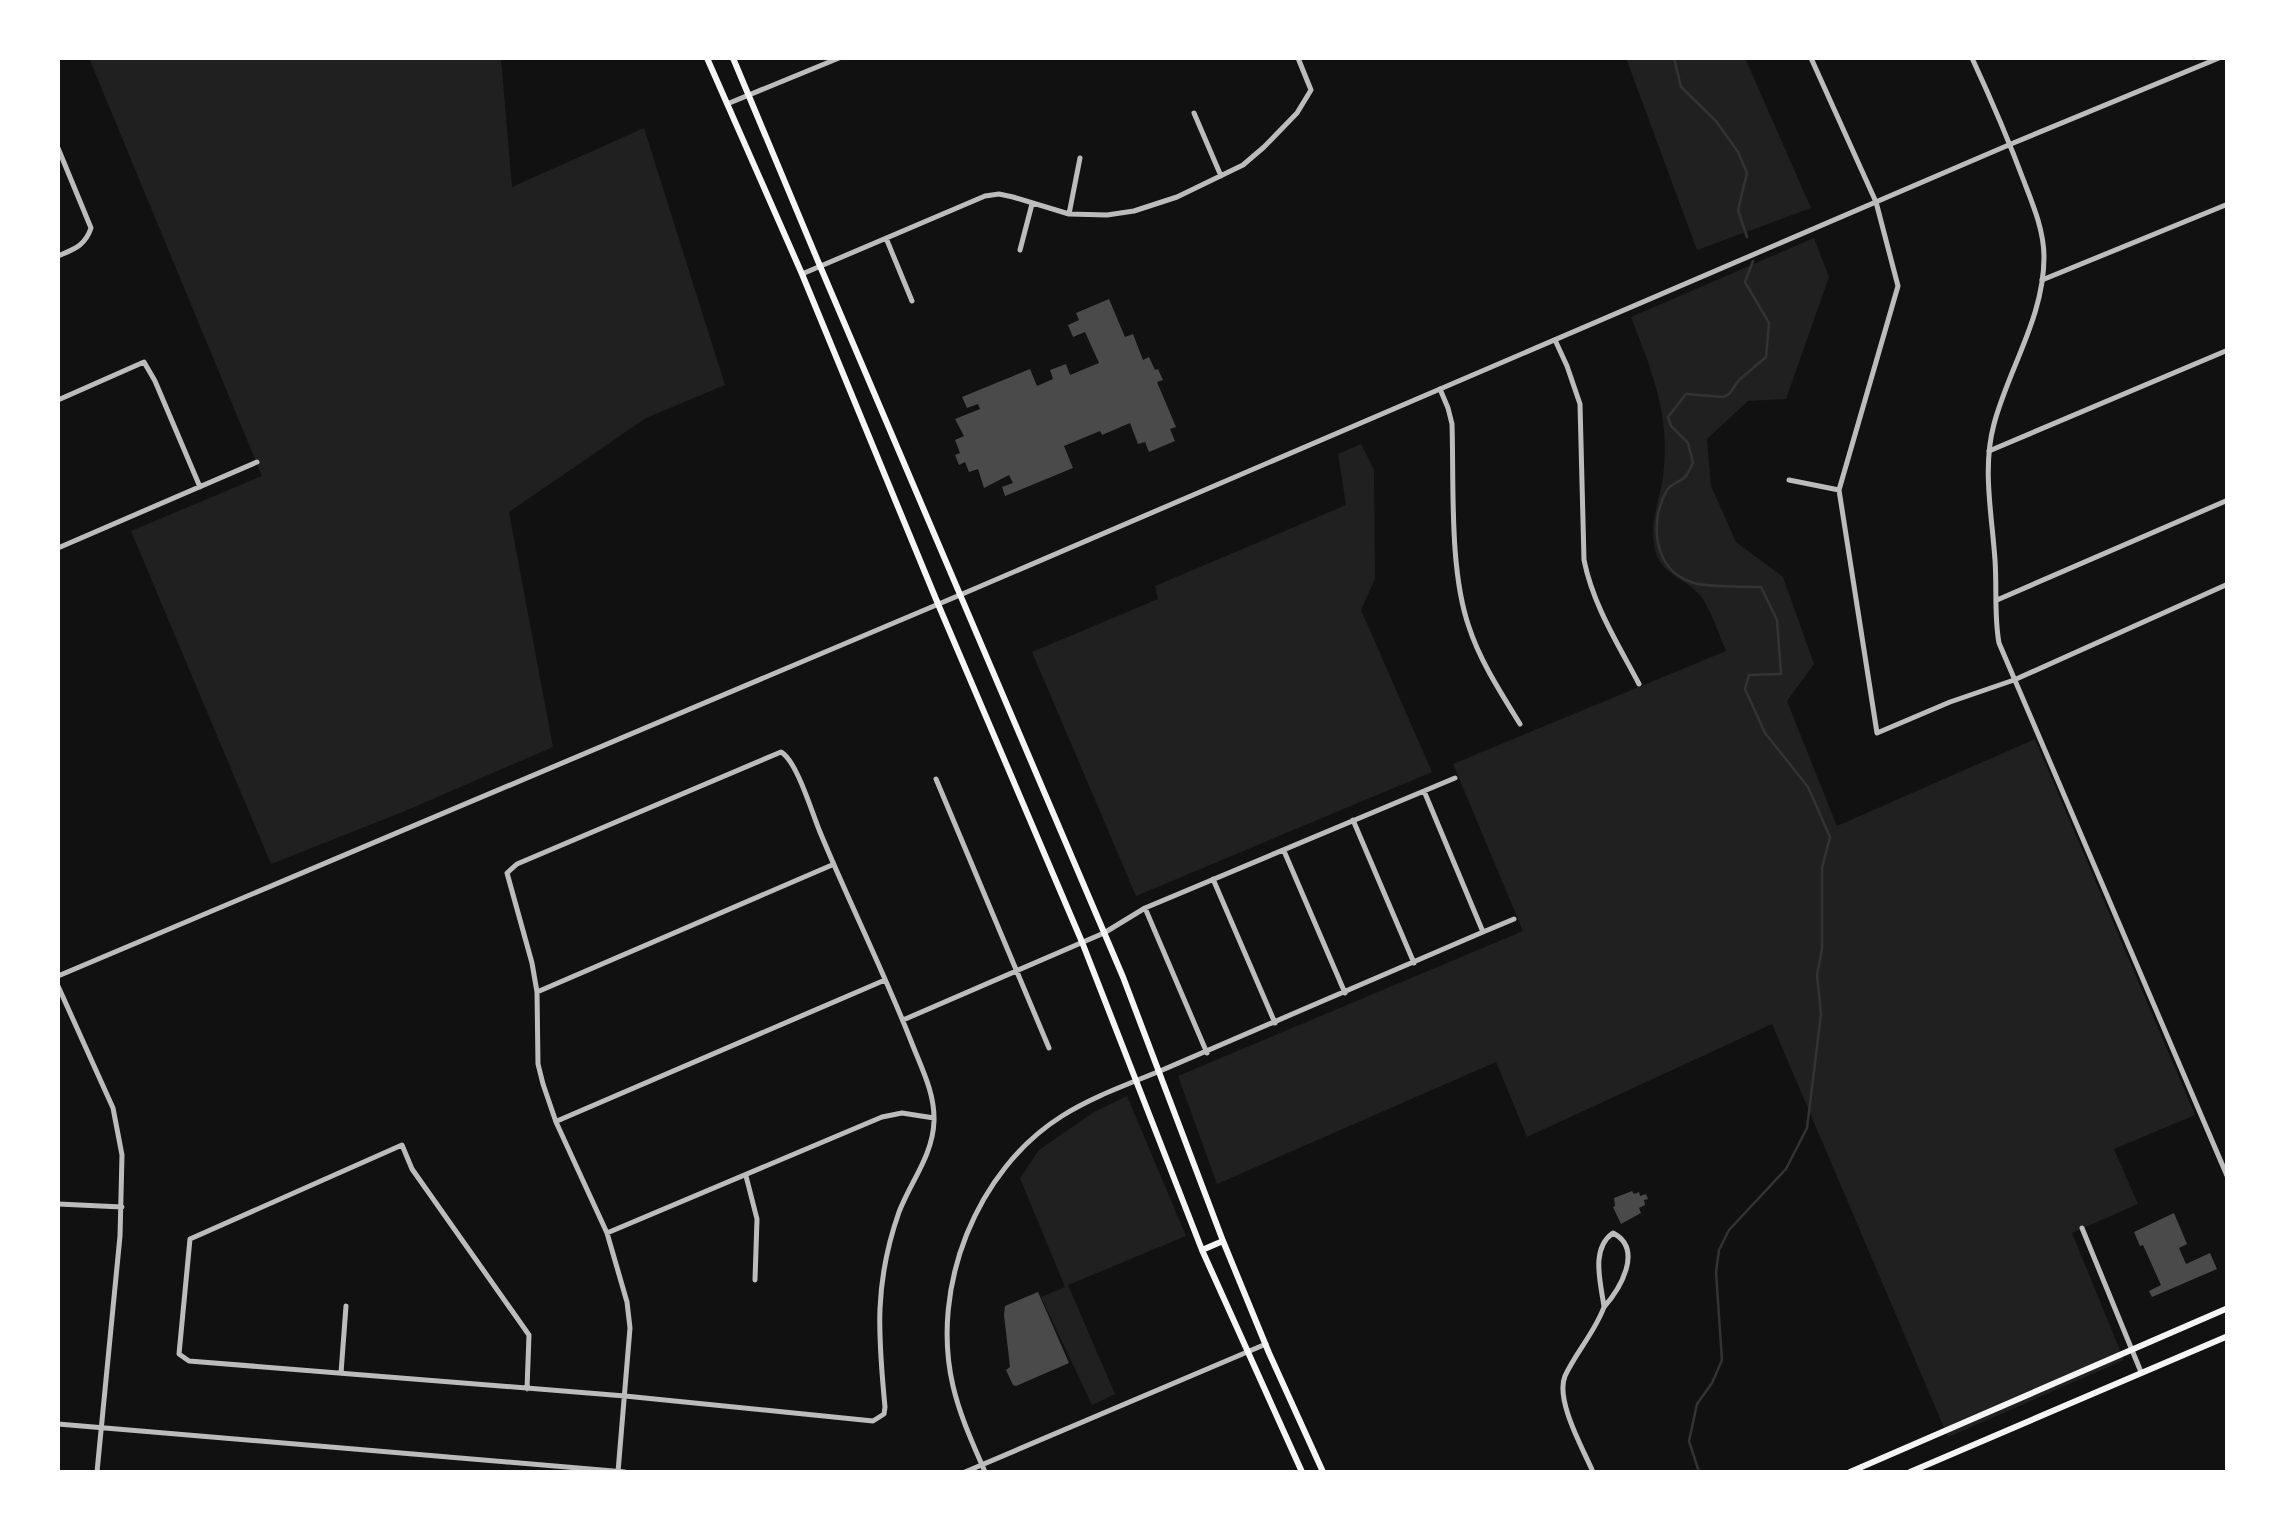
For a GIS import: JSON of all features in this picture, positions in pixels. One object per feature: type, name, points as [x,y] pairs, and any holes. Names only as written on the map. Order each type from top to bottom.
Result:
[{"type":"main road","points":[[707,58],[802,274],[1082,942],[1202,1250],[1302,1472]]},
{"type":"main road","points":[[733,58],[1104,933],[1224,1242],[1323,1472]]},
{"type":"main road","points":[[1202,1250],[1224,1242]]},
{"type":"main road","points":[[1850,1472],[1868,1469],[2228,1308]]},
{"type":"main road","points":[[1910,1472],[2228,1336]]},
{"type":"street","points":[[727,104],[839,58]]},
{"type":"street","points":[[802,274],[984,196],[999,194],[1069,214],[1107,216],[1178,197],[1243,165],[1298,112],[1311,90],[1298,58]]},
{"type":"street","points":[[1810,58],[1876,202],[1898,286],[1838,490],[1878,733],[2014,680],[2228,584]]},
{"type":"street","points":[[1972,58],[2010,144],[2041,232],[2044,255],[2029,332],[1994,425],[1990,451],[1988,484],[1999,643],[2228,1178]]},
{"type":"street","points":[[58,976],[2219,58]]},
{"type":"street","points":[[1194,113],[1221,176]]},
{"type":"street","points":[[58,148],[91,228],[88,240],[58,256]]},
{"type":"street","points":[[1069,214],[1080,158]]},
{"type":"street","points":[[1020,250],[1032,204]]},
{"type":"street","points":[[2042,280],[2228,204]]},
{"type":"street","points":[[886,238],[912,301]]},
{"type":"street","points":[[1554,340],[1580,404],[1584,560],[1588,580],[1639,684]]},
{"type":"street","points":[[1990,451],[2228,350]]},
{"type":"street","points":[[58,400],[144,362],[200,487]]},
{"type":"street","points":[[1440,389],[1452,424],[1455,542],[1464,608],[1482,658],[1520,724]]},
{"type":"street","points":[[58,548],[257,462]]},
{"type":"street","points":[[1788,480],[1838,490]]},
{"type":"street","points":[[1997,600],[2228,500]]},
{"type":"street","points":[[58,1424],[621,1472],[625,1396],[630,1316],[607,1233],[556,1122],[538,1064],[537,992],[507,878],[510,869],[781,752],[789,758],[930,1090],[934,1118],[930,1148],[901,1207],[882,1277],[878,1307],[884,1414],[873,1421],[625,1396],[189,1362],[179,1354],[190,1239],[402,1145],[412,1168],[529,1335],[527,1388]]},
{"type":"street","points":[[903,1020],[1104,933],[1146,908],[1455,778]]},
{"type":"street","points":[[936,779],[1049,1048]]},
{"type":"street","points":[[1424,791],[1484,932]]},
{"type":"street","points":[[1353,820],[1414,963]]},
{"type":"street","points":[[1284,851],[1345,993]]},
{"type":"street","points":[[537,992],[834,864]]},
{"type":"street","points":[[1213,879],[1275,1023]]},
{"type":"street","points":[[1146,908],[1206,1052]]},
{"type":"street","points":[[983,1469],[959,1408],[948,1356],[950,1290],[966,1237],[985,1198],[1032,1138],[1102,1095],[1514,918]]},
{"type":"street","points":[[556,1122],[885,980]]},
{"type":"street","points":[[58,986],[112,1108],[122,1155],[122,1207],[97,1472]]},
{"type":"street","points":[[607,1233],[882,1116],[902,1113],[934,1118]]},
{"type":"street","points":[[746,1176],[757,1219],[755,1280]]},
{"type":"street","points":[[58,1204],[122,1207]]},
{"type":"street","points":[[2082,1228],[2142,1372]]},
{"type":"street","points":[[1584,1472],[1592,1471],[1562,1387],[1627,1267],[1624,1242],[1613,1233],[1604,1240],[1600,1253],[1604,1307]]},
{"type":"street","points":[[341,1374],[346,1306]]},
{"type":"street","points":[[964,1472],[983,1469],[1266,1344]]},
{"type":"shaded area","points":[[89,58],[501,58],[512,187],[644,128],[725,385],[646,418],[509,512],[553,747],[271,864],[131,531],[262,476]]},
{"type":"shaded area","points":[[1626,58],[1745,58],[1811,208],[1697,250]]},
{"type":"shaded area","points":[[1814,238],[1829,277],[1786,399],[1748,401],[1707,439],[1711,486],[1736,542],[1783,577],[1814,664],[1787,701],[1837,826],[2035,739],[2195,1115],[2114,1149],[2138,1204],[2072,1233],[2124,1360],[1948,1437],[1772,1024],[1527,1137],[1496,1062],[1217,1184],[1178,1076],[1523,931],[1453,764],[1726,651],[1704,601],[1668,571],[1657,556],[1653,527],[1665,454],[1662,413],[1631,317]]},
{"type":"shaded area","points":[[1361,444],[1374,470],[1375,579],[1361,610],[1432,772],[1136,896],[1032,652],[1158,599],[1155,586],[1346,505],[1338,454]]},
{"type":"shaded area","points":[[1127,1096],[1186,1236],[1068,1285],[1115,1394],[1092,1405],[1041,1297],[1065,1287],[1020,1178],[1039,1150],[1094,1112]]},
{"type":"building","points":[[1109,299],[1125,337],[1133,334],[1143,360],[1149,357],[1158,369],[1163,380],[1157,382],[1176,427],[1170,429],[1175,441],[1149,452],[1145,442],[1138,444],[1130,423],[1064,446],[1073,468],[1005,496],[1002,487],[1013,483],[1009,475],[984,488],[978,469],[969,472],[965,462],[959,465],[955,455],[960,453],[955,440],[964,436],[955,419],[980,409],[978,404],[967,408],[962,397],[1030,369],[1037,386],[1053,379],[1050,370],[1066,364],[1070,375],[1099,363],[1085,332],[1073,337],[1068,325],[1079,320],[1076,313]]},
{"type":"building","points":[[1632,1191],[1640,1196],[1646,1194],[1648,1199],[1639,1208],[1641,1213],[1621,1224],[1613,1207],[1614,1198]]},
{"type":"building","points":[[2174,1213],[2187,1244],[2179,1248],[2186,1264],[2210,1253],[2217,1269],[2152,1297],[2149,1291],[2161,1285],[2134,1232]]},
{"type":"building","points":[[1038,1292],[1069,1363],[1016,1386],[1006,1370],[1010,1367],[1005,1306]]},
{"type":"waterway","points":[[1674,58],[1681,87],[1716,121],[1738,152],[1747,173],[1738,210],[1747,237]]},
{"type":"waterway","points":[[1699,1472],[1689,1441],[1697,1404],[1722,1360],[1716,1272],[1719,1250],[1729,1230],[1786,1169],[1807,1128],[1821,1014],[1817,975],[1822,949],[1822,868],[1830,837],[1808,787],[1765,733],[1745,689],[1749,675],[1781,674],[1777,620],[1761,587],[1691,582],[1669,566],[1658,543],[1661,502],[1693,463],[1688,443],[1671,426],[1668,417],[1686,394],[1724,397],[1766,357],[1769,323],[1745,282],[1753,261]]}]
